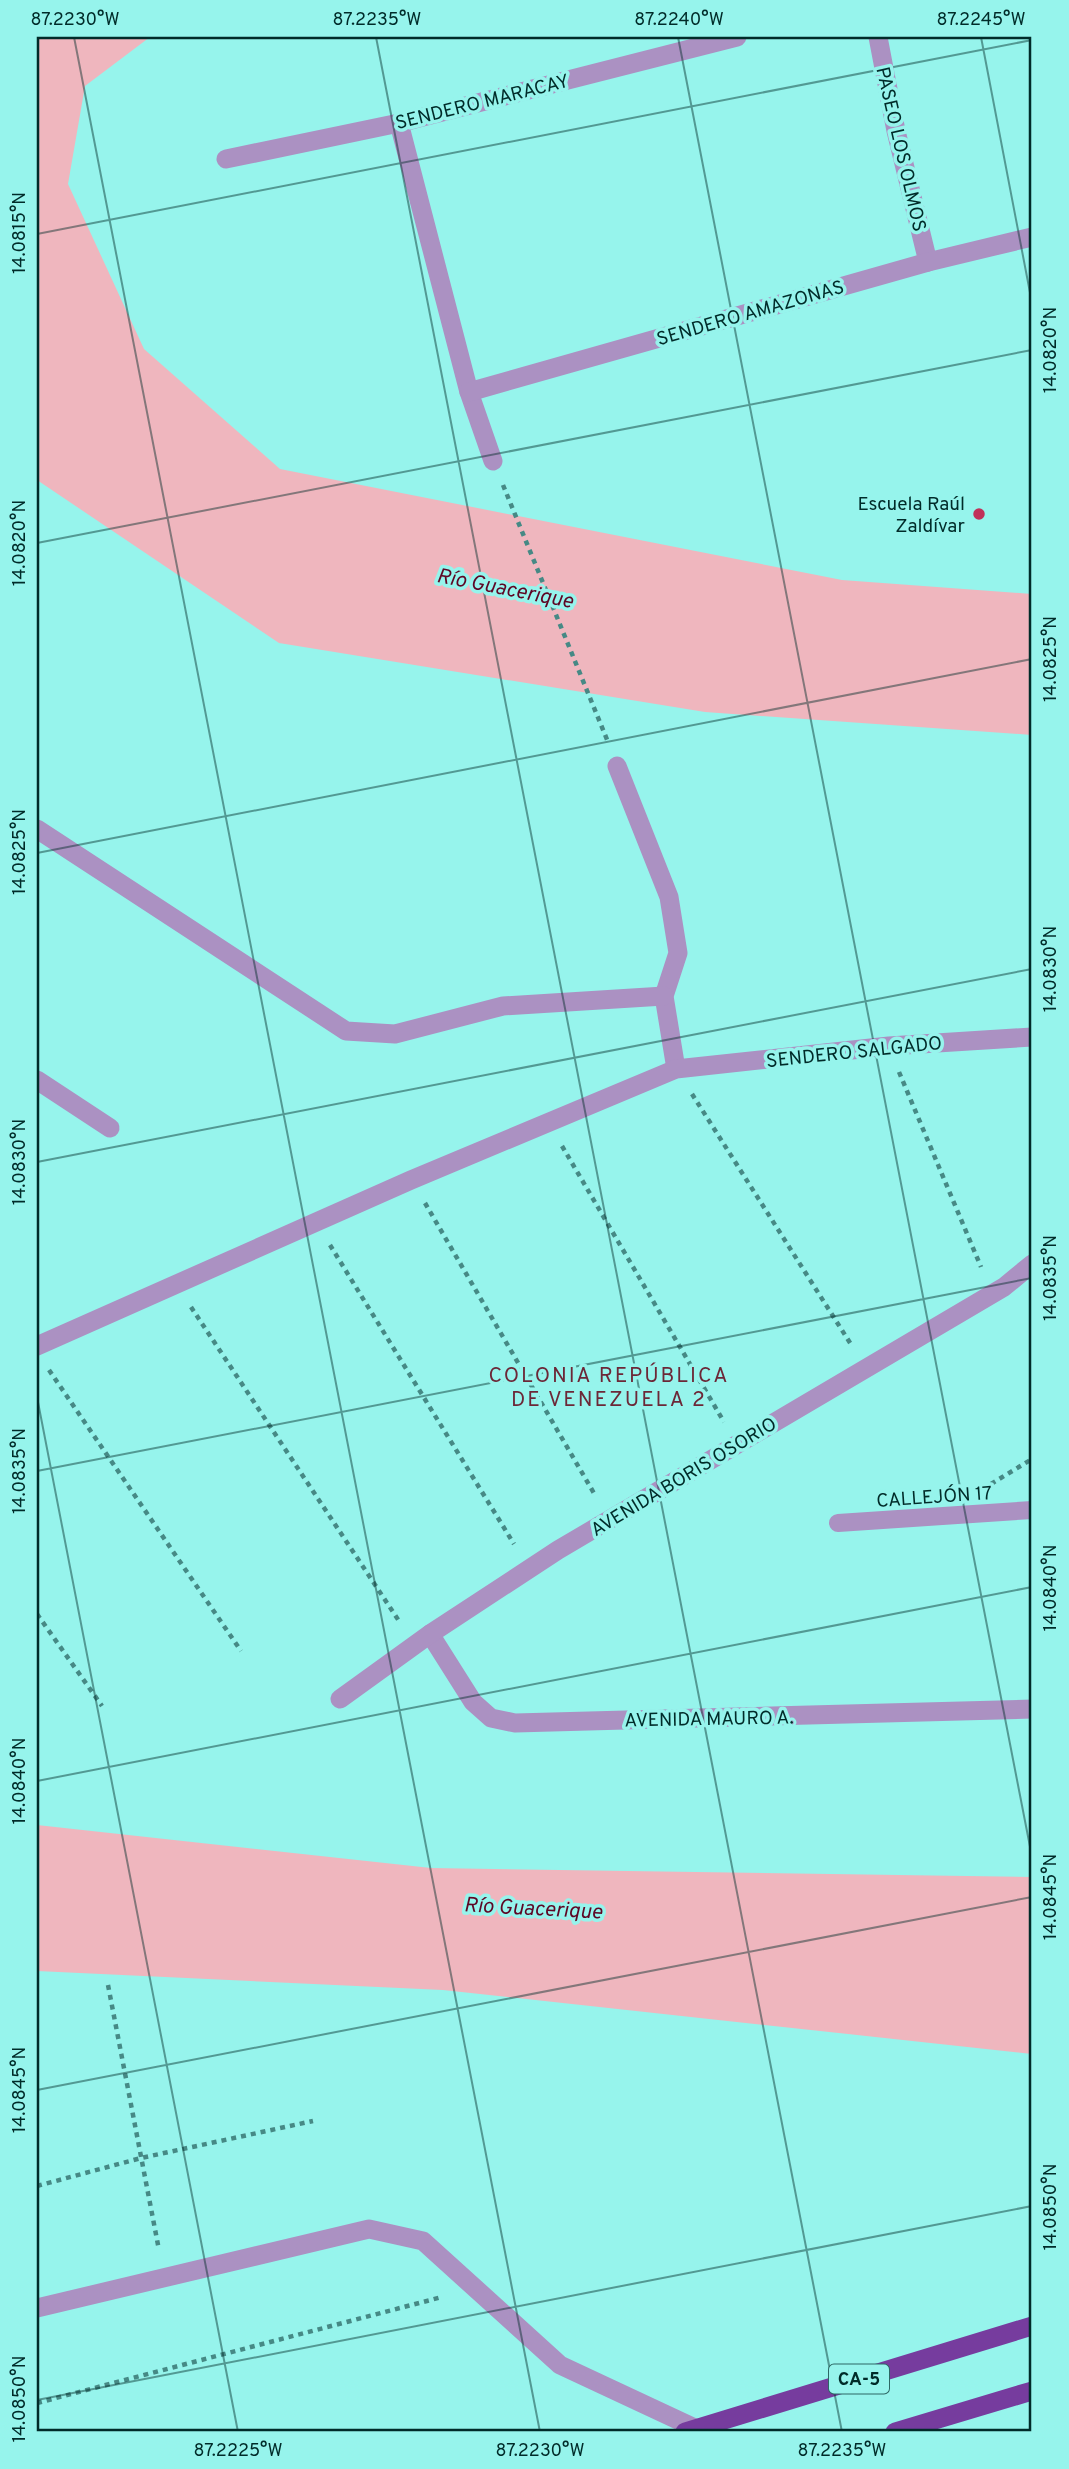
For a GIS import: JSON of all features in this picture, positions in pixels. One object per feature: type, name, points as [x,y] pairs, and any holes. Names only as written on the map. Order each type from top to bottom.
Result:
[{"type":"highway","name":"CA-5","points":[[691,2431],[1032,2326]]},
{"type":"highway","points":[[895,2432],[1032,2391]]},
{"type":"street","name":"SENDERO MARACAY","points":[[226,159],[399,122],[737,37]]},
{"type":"street","name":"PASEO LOS OLMOS","points":[[878,37],[896,131],[928,262]]},
{"type":"street","points":[[399,122],[469,392],[493,461]]},
{"type":"street","name":"SENDERO AMAZONAS","points":[[469,392],[928,262],[1032,237]]},
{"type":"street","points":[[617,766],[669,897],[678,953],[664,996],[676,1069]]},
{"type":"street","points":[[37,829],[346,1031],[395,1034],[503,1006],[664,996]]},
{"type":"street","name":"SENDERO SALGADO","points":[[41,1355],[176,1286],[411,1180],[676,1069],[888,1046],[1032,1037]]},
{"type":"street","points":[[37,1080],[110,1128]]},
{"type":"street","name":"AVENIDA BORIS OSORIO","points":[[340,1699],[422,1639],[529,1569],[992,1294],[1032,1264]]},
{"type":"street","name":"AVENIDA MAURO A.","points":[[422,1639],[473,1702],[491,1718],[515,1723],[1032,1709]]},
{"type":"street","points":[[37,2308],[164,2275],[369,2229],[423,2241],[560,2365],[691,2431]]},
{"type":"lane","name":"CALLEJÓN 17","points":[[838,1523],[1032,1510]]},
{"type":"path","points":[[493,461],[617,766]]},
{"type":"path","points":[[888,1046],[992,1294]]},
{"type":"path","points":[[676,1069],[866,1368]]},
{"type":"path","points":[[548,1121],[736,1444]]},
{"type":"path","points":[[411,1180],[609,1520]]},
{"type":"path","points":[[316,1223],[529,1569]]},
{"type":"path","points":[[176,1286],[422,1639]]},
{"type":"path","points":[[41,1355],[241,1651]]},
{"type":"path","points":[[37,1614],[102,1706]]},
{"type":"path","points":[[108,1985],[164,2275]]},
{"type":"path","points":[[37,2186],[141,2158],[313,2121]]},
{"type":"path","points":[[37,2403],[477,2288]]},
{"type":"water","name":"Río Guacerique","points":[[37,37],[150,37],[85,86],[68,184],[144,349],[280,469],[842,580],[1032,594],[1032,735],[705,712],[279,643],[37,480]]},
{"type":"water","name":"Río Guacerique","points":[[37,1825],[431,1868],[1032,1877],[1032,2054],[443,1990],[37,1971]]},
{"type":"place","name":"Escuela Raúl Zaldívar","points":[[979,514]]},
{"type":"district","name":"COLONIA REPÚBLICA DE VENEZUELA 2","points":[[609,1387]]}]
